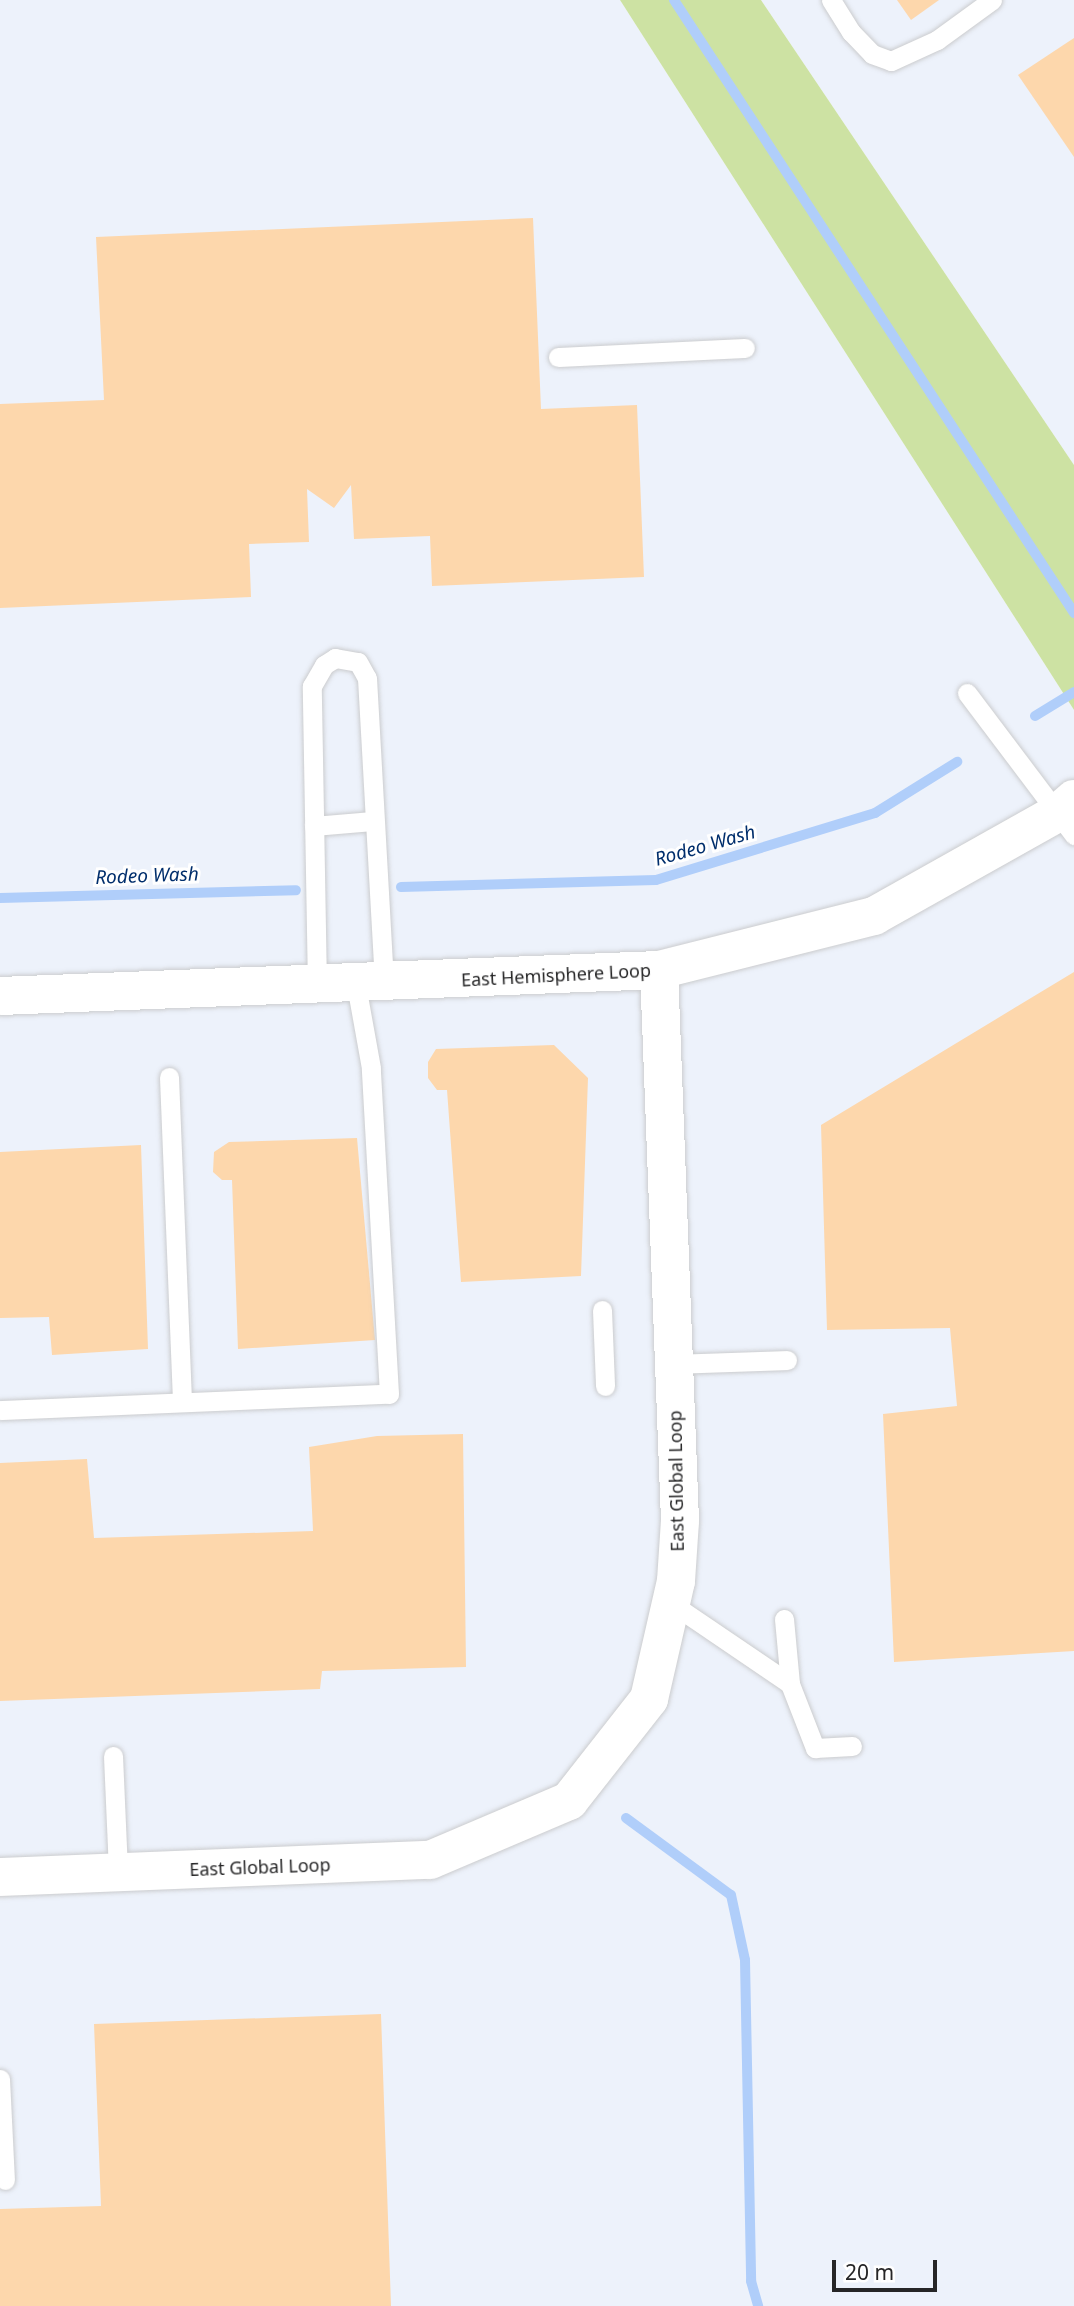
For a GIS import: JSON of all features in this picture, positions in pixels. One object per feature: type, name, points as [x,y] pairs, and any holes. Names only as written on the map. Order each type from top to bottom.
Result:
[{"type":"street","name":"East Hemisphere Loop","points":[[0,996],[370,985],[659,970],[874,916],[1069,815]]},
{"type":"street","name":"East Global Loop","points":[[0,1877],[430,1860],[569,1801],[649,1699],[671,1603],[680,1521],[659,970]]},
{"type":"lane","points":[[831,0],[872,54],[891,61],[937,40],[992,0]]},
{"type":"lane","points":[[558,357],[746,348]]},
{"type":"lane","points":[[0,1410],[389,1394],[371,1068],[372,821],[367,678],[358,662],[335,658],[324,665],[312,686],[317,987]]},
{"type":"lane","points":[[967,693],[1069,815]]},
{"type":"lane","points":[[314,825],[372,821]]},
{"type":"lane","points":[[169,1077],[182,1402]]},
{"type":"lane","points":[[602,1310],[605,1386]]},
{"type":"lane","points":[[674,1364],[787,1360]]},
{"type":"lane","points":[[671,1603],[790,1684]]},
{"type":"lane","points":[[784,1619],[790,1684],[815,1748],[852,1746]]},
{"type":"lane","points":[[113,1756],[118,1872]]},
{"type":"lane","points":[[0,2079],[5,2180]]},
{"type":"shaded area","points":[[0,0],[620,0],[1074,710],[1074,2306],[0,2306]]},
{"type":"shaded area","points":[[761,0],[1074,0],[1074,465]]},
{"type":"green space","points":[[620,0],[761,0],[1074,465],[1074,710]]},
{"type":"building","points":[[897,0],[939,0],[911,20]]},
{"type":"building","points":[[1074,38],[1074,157],[1018,75]]},
{"type":"building","points":[[533,218],[541,409],[637,405],[644,577],[432,586],[430,536],[354,539],[351,485],[334,508],[307,489],[309,542],[249,544],[251,597],[0,608],[0,404],[104,400],[96,237]]},
{"type":"building","points":[[1074,972],[1074,1651],[894,1662],[883,1414],[957,1406],[950,1328],[827,1330],[821,1125]]},
{"type":"building","points":[[554,1045],[588,1078],[581,1276],[461,1282],[447,1090],[437,1090],[428,1078],[428,1062],[436,1049]]},
{"type":"building","points":[[357,1138],[375,1340],[238,1349],[232,1180],[222,1180],[213,1172],[214,1152],[229,1142]]},
{"type":"building","points":[[141,1145],[148,1349],[52,1355],[49,1317],[0,1318],[0,1152]]},
{"type":"building","points":[[463,1434],[466,1667],[322,1671],[320,1689],[0,1701],[0,1463],[87,1459],[94,1538],[313,1531],[309,1447],[377,1436]]},
{"type":"building","points":[[381,2014],[391,2306],[0,2306],[0,2209],[101,2206],[94,2024]]},
{"type":"waterway","points":[[674,0],[1074,613]]},
{"type":"waterway","name":"Rodeo Wash","points":[[1035,716],[1074,692]]},
{"type":"waterway","name":"Rodeo Wash","points":[[401,887],[656,880],[875,813],[957,762]]},
{"type":"waterway","name":"Rodeo Wash","points":[[0,898],[296,890]]},
{"type":"waterway","points":[[626,1818],[731,1895],[745,1960],[751,2281],[758,2306]]}]
